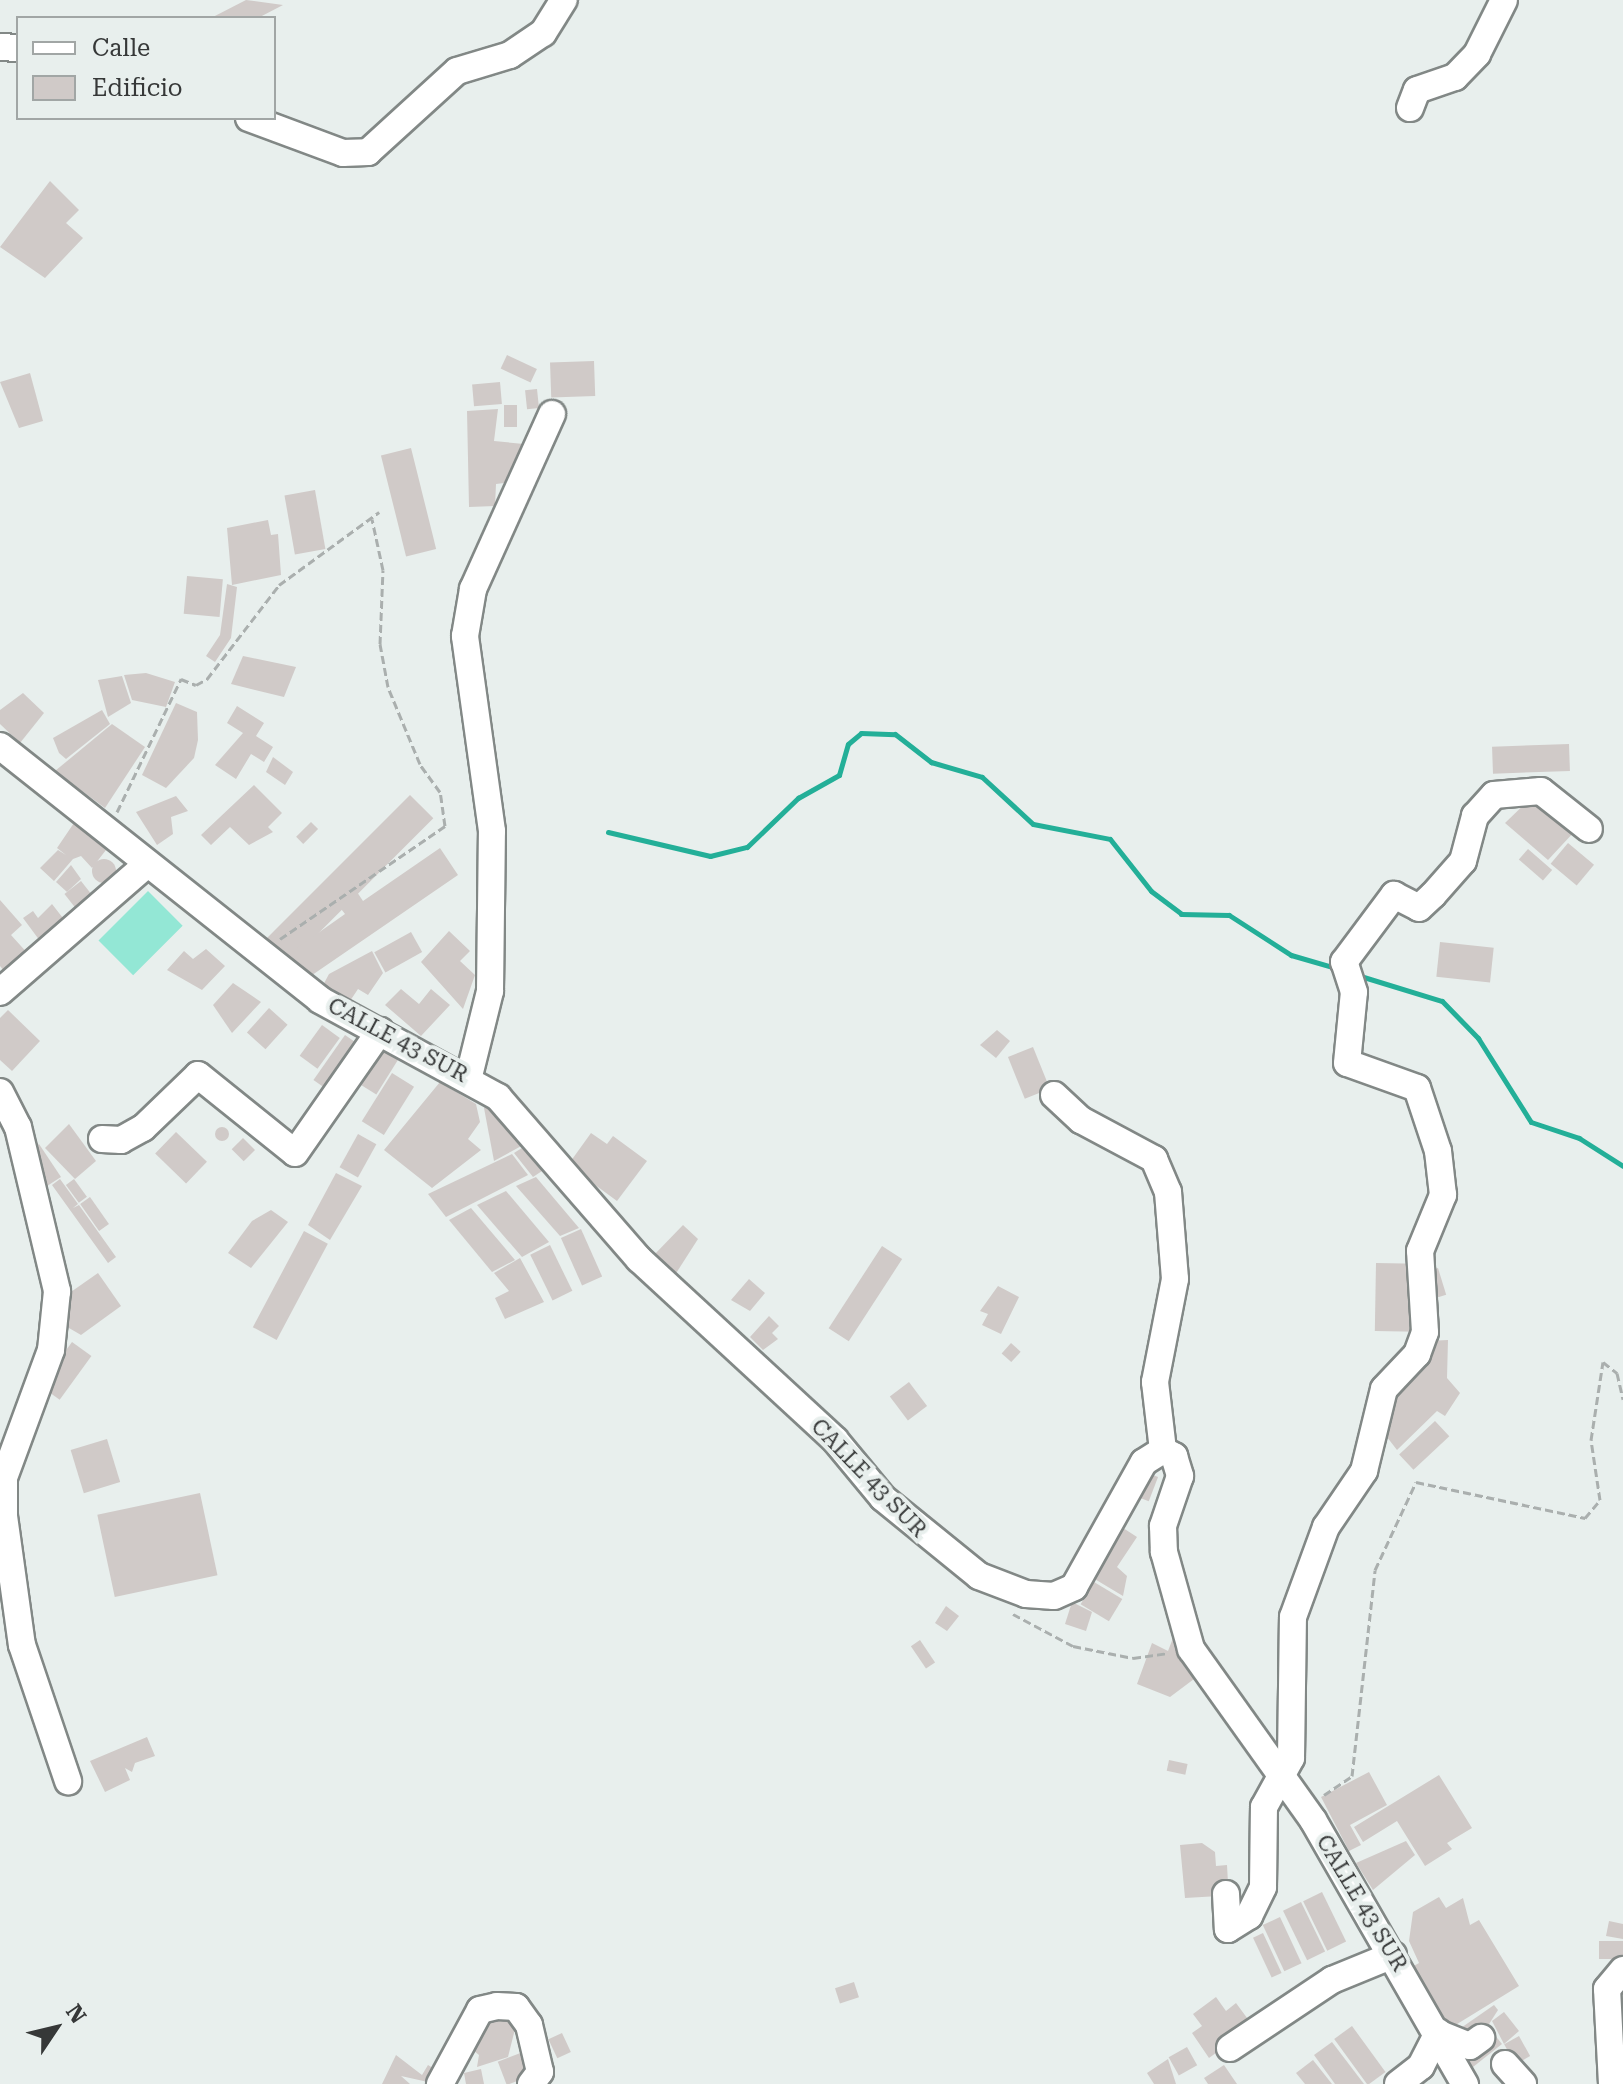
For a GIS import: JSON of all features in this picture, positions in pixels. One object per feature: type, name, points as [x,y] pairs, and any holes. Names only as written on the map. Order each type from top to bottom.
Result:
[{"type":"street","points":[[254,120],[343,153],[368,152],[457,71],[510,55],[543,33],[564,0]]},
{"type":"street","points":[[1410,108],[1417,90],[1455,77],[1477,54],[1504,0]]},
{"type":"street","points":[[469,1076],[490,991],[492,831],[465,636],[473,589],[552,414]]},
{"type":"street","name":"CALLE 43 SUR","points":[[0,746],[145,866],[258,954],[380,1031],[469,1076],[498,1097],[639,1259],[835,1440],[883,1498],[979,1576],[1026,1594],[1054,1596],[1074,1587],[1144,1462],[1163,1450],[1179,1464],[1164,1552],[1191,1649],[1304,1809],[1439,2033],[1465,2084]]},
{"type":"street","points":[[1226,1894],[1228,1929],[1249,1916],[1263,1887],[1264,1807],[1291,1758],[1293,1617],[1326,1527],[1364,1471],[1384,1389],[1417,1354],[1425,1332],[1420,1251],[1443,1195],[1438,1151],[1417,1088],[1347,1063],[1354,992],[1344,962],[1394,895],[1419,908],[1433,895],[1463,861],[1475,816],[1494,795],[1541,791],[1589,829]]},
{"type":"street","points":[[0,992],[145,866]]},
{"type":"street","points":[[102,1139],[121,1140],[143,1128],[198,1075],[295,1153],[380,1031]]},
{"type":"street","points":[[0,1092],[18,1127],[57,1291],[51,1350],[4,1478],[4,1516],[22,1645],[68,1781]]},
{"type":"street","points":[[1054,1095],[1081,1120],[1154,1159],[1168,1192],[1175,1279],[1155,1382],[1163,1450]]},
{"type":"street","points":[[1230,2048],[1332,1980],[1393,1955]]},
{"type":"street","points":[[1612,2084],[1607,1989],[1623,1970]]},
{"type":"street","points":[[440,2084],[480,2010],[497,2006],[516,2007],[529,2025],[540,2072],[532,2084]]},
{"type":"street","points":[[1398,2084],[1421,2066],[1439,2033],[1470,2046],[1481,2038]]},
{"type":"street","points":[[1505,2064],[1523,2084]]},
{"type":"path","points":[[106,833],[181,679],[196,685],[207,679],[279,585],[379,512]]},
{"type":"path","points":[[258,954],[445,826],[440,792],[420,764],[388,687],[380,644],[383,570],[372,519]]},
{"type":"path","points":[[1304,1809],[1352,1776],[1375,1570],[1416,1482],[1585,1518],[1600,1500],[1591,1440],[1603,1362],[1617,1373],[1623,1399]]},
{"type":"path","points":[[1006,1610],[1073,1646],[1133,1658],[1191,1649]]},
{"type":"green space","points":[[148,891],[183,926],[133,975],[99,940]]},
{"type":"building","points":[[246,0],[283,5],[262,16],[215,16]]},
{"type":"building","points":[[50,181],[79,210],[66,223],[83,238],[45,278],[0,247]]},
{"type":"building","points":[[507,355],[537,369],[531,383],[501,369]]},
{"type":"building","points":[[594,361],[595,396],[551,398],[550,363]]},
{"type":"building","points":[[30,373],[43,421],[19,428],[0,382]]},
{"type":"building","points":[[500,382],[502,404],[474,406],[472,384]]},
{"type":"building","points":[[537,389],[539,408],[527,409],[525,390]]},
{"type":"building","points":[[504,405],[517,405],[517,427],[504,427]]},
{"type":"building","points":[[498,409],[494,441],[524,444],[511,482],[496,484],[495,506],[469,507],[467,411]]},
{"type":"building","points":[[411,448],[436,549],[406,556],[381,455]]},
{"type":"building","points":[[315,490],[325,549],[295,554],[284,495]]},
{"type":"building","points":[[268,520],[271,535],[278,534],[281,575],[232,585],[227,528]]},
{"type":"building","points":[[187,576],[223,579],[220,617],[184,614]]},
{"type":"building","points":[[227,584],[237,587],[231,638],[215,662],[206,656],[220,635]]},
{"type":"building","points":[[243,656],[296,667],[284,697],[231,684]]},
{"type":"building","points":[[146,673],[175,682],[166,707],[132,700],[124,675]]},
{"type":"building","points":[[122,676],[131,703],[108,717],[98,680]]},
{"type":"building","points":[[23,693],[44,713],[20,743],[0,724],[0,710]]},
{"type":"building","points":[[176,703],[197,712],[198,740],[194,758],[166,788],[142,775]]},
{"type":"building","points":[[237,706],[264,723],[256,736],[273,747],[264,762],[251,754],[236,779],[215,765],[243,733],[227,723]]},
{"type":"building","points":[[102,710],[110,724],[66,759],[59,753],[53,738]]},
{"type":"building","points":[[112,724],[145,747],[105,808],[55,771]]},
{"type":"building","points":[[1569,744],[1570,771],[1493,774],[1492,747]]},
{"type":"building","points":[[273,757],[293,772],[285,785],[266,772]]},
{"type":"building","points":[[254,785],[282,813],[268,827],[273,832],[249,845],[230,827],[211,845],[201,835]]},
{"type":"building","points":[[410,795],[433,818],[288,963],[265,940]]},
{"type":"building","points":[[176,796],[188,811],[171,817],[173,834],[157,845],[136,812]]},
{"type":"building","points":[[1531,798],[1575,831],[1548,860],[1505,823]]},
{"type":"building","points":[[78,817],[106,850],[92,868],[81,856],[73,859],[54,881],[40,868],[58,850],[66,855],[57,848]]},
{"type":"building","points":[[311,822],[318,829],[303,844],[296,837]]},
{"type":"building","points":[[1568,843],[1594,865],[1577,886],[1551,864]]},
{"type":"building","points":[[440,848],[458,875],[302,982],[284,957],[345,914],[338,905],[357,892],[363,901]]},
{"type":"building","points":[[1528,849],[1552,870],[1543,881],[1519,860]]},
{"type":"building","points":[[104,859],[115,866],[116,871],[109,882],[104,883],[93,876],[92,871],[99,860]]},
{"type":"building","points":[[71,865],[81,879],[67,892],[56,882]]},
{"type":"building","points":[[81,881],[95,899],[79,912],[64,894]]},
{"type":"building","points":[[0,900],[22,925],[11,935],[30,956],[8,976],[0,966]]},
{"type":"building","points":[[52,904],[66,922],[40,941],[23,918],[33,911],[38,918]]},
{"type":"building","points":[[449,931],[470,951],[460,961],[475,975],[463,1009],[421,962]]},
{"type":"building","points":[[411,932],[422,952],[385,972],[374,952]]},
{"type":"building","points":[[1440,942],[1494,948],[1490,982],[1436,977]]},
{"type":"building","points":[[206,949],[225,966],[202,990],[167,970],[184,951],[193,959]]},
{"type":"building","points":[[372,951],[383,973],[368,995],[358,989],[348,1004],[322,987],[329,974]]},
{"type":"building","points":[[233,983],[261,1002],[232,1033],[213,1005]]},
{"type":"building","points":[[401,989],[419,1004],[431,989],[450,1005],[421,1036],[385,1005]]},
{"type":"building","points":[[269,1008],[288,1025],[265,1049],[247,1033]]},
{"type":"building","points":[[8,1010],[40,1041],[12,1071],[0,1060],[0,1018]]},
{"type":"building","points":[[322,1025],[340,1038],[317,1069],[300,1056]]},
{"type":"building","points":[[997,1030],[1010,1041],[996,1058],[980,1045]]},
{"type":"building","points":[[345,1035],[362,1047],[331,1092],[313,1080]]},
{"type":"building","points":[[376,1046],[398,1060],[376,1095],[354,1081]]},
{"type":"building","points":[[1033,1047],[1050,1089],[1025,1099],[1008,1057]]},
{"type":"building","points":[[392,1073],[414,1087],[384,1135],[362,1121]]},
{"type":"building","points":[[440,1082],[476,1104],[480,1122],[468,1139],[481,1150],[432,1188],[384,1150]]},
{"type":"building","points":[[490,1102],[525,1144],[494,1161],[484,1108]]},
{"type":"building","points":[[69,1124],[96,1161],[75,1179],[45,1148]]},
{"type":"building","points":[[222,1127],[229,1134],[222,1141],[215,1134]]},
{"type":"building","points":[[176,1132],[207,1162],[186,1183],[155,1154]]},
{"type":"building","points":[[591,1133],[607,1144],[613,1136],[647,1161],[617,1201],[568,1165]]},
{"type":"building","points":[[358,1134],[376,1144],[358,1177],[340,1167]]},
{"type":"building","points":[[243,1138],[255,1150],[244,1161],[232,1149]]},
{"type":"building","points":[[39,1144],[61,1177],[47,1186],[29,1151]]},
{"type":"building","points":[[525,1146],[545,1169],[533,1177],[514,1153]]},
{"type":"building","points":[[512,1154],[528,1175],[446,1217],[428,1194]]},
{"type":"building","points":[[336,1173],[362,1186],[330,1240],[308,1225]]},
{"type":"building","points":[[536,1177],[579,1228],[560,1236],[516,1186]]},
{"type":"building","points":[[60,1179],[78,1204],[73,1208],[79,1205],[116,1257],[108,1263],[52,1185]]},
{"type":"building","points":[[74,1179],[87,1197],[79,1203],[66,1185]]},
{"type":"building","points":[[506,1191],[549,1242],[522,1257],[477,1205]]},
{"type":"building","points":[[90,1197],[109,1224],[99,1231],[80,1204]]},
{"type":"building","points":[[471,1208],[515,1260],[492,1272],[449,1220]]},
{"type":"building","points":[[271,1210],[288,1222],[251,1268],[228,1253],[252,1221]]},
{"type":"building","points":[[683,1225],[698,1239],[673,1278],[652,1257]]},
{"type":"building","points":[[581,1229],[602,1277],[582,1285],[561,1238]]},
{"type":"building","points":[[304,1231],[328,1244],[277,1340],[253,1327]]},
{"type":"building","points":[[550,1245],[572,1291],[553,1300],[530,1255]]},
{"type":"building","points":[[882,1246],[902,1259],[849,1341],[829,1328]]},
{"type":"building","points":[[520,1258],[544,1302],[505,1319],[495,1298],[509,1291],[494,1273]]},
{"type":"building","points":[[1376,1263],[1418,1264],[1417,1332],[1375,1331]]},
{"type":"building","points":[[1438,1268],[1446,1295],[1431,1299],[1423,1273]]},
{"type":"building","points":[[98,1273],[121,1306],[81,1335],[69,1328],[58,1301]]},
{"type":"building","points":[[749,1279],[765,1293],[750,1311],[731,1300]]},
{"type":"building","points":[[998,1286],[1019,1297],[1001,1334],[982,1325],[988,1314],[980,1311]]},
{"type":"building","points":[[769,1316],[779,1326],[772,1333],[778,1339],[763,1350],[750,1337]]},
{"type":"building","points":[[1448,1340],[1447,1378],[1460,1393],[1445,1416],[1437,1411],[1397,1450],[1380,1428],[1402,1380],[1429,1359],[1427,1341]]},
{"type":"building","points":[[72,1342],[91,1356],[60,1400],[40,1386]]},
{"type":"building","points":[[1011,1343],[1021,1352],[1011,1362],[1002,1353]]},
{"type":"building","points":[[909,1382],[927,1406],[908,1420],[890,1396]]},
{"type":"building","points":[[1435,1421],[1449,1436],[1413,1470],[1399,1454]]},
{"type":"building","points":[[107,1439],[120,1482],[84,1493],[71,1450]]},
{"type":"building","points":[[1145,1472],[1158,1477],[1149,1501],[1136,1496]]},
{"type":"building","points":[[200,1493],[217,1575],[115,1597],[97,1515]]},
{"type":"building","points":[[1120,1526],[1137,1537],[1117,1567],[1127,1576],[1123,1596],[1088,1575]]},
{"type":"building","points":[[1094,1582],[1122,1599],[1109,1621],[1081,1604]]},
{"type":"building","points":[[1072,1602],[1092,1612],[1086,1631],[1065,1624]]},
{"type":"building","points":[[946,1606],[959,1616],[947,1631],[935,1623]]},
{"type":"building","points":[[1173,1638],[1193,1663],[1194,1679],[1170,1697],[1137,1684],[1152,1643],[1168,1651]]},
{"type":"building","points":[[920,1640],[935,1662],[926,1669],[911,1646]]},
{"type":"building","points":[[147,1737],[155,1756],[135,1763],[132,1772],[125,1768],[130,1780],[105,1792],[90,1761]]},
{"type":"building","points":[[1169,1760],[1188,1764],[1185,1775],[1167,1771]]},
{"type":"building","points":[[1369,1772],[1387,1805],[1350,1825],[1361,1845],[1349,1851],[1321,1797]]},
{"type":"building","points":[[1439,1775],[1472,1828],[1447,1843],[1452,1849],[1425,1866],[1397,1821],[1363,1842],[1354,1827]]},
{"type":"building","points":[[1406,1841],[1415,1855],[1373,1890],[1356,1863]]},
{"type":"building","points":[[1202,1843],[1215,1852],[1216,1866],[1227,1865],[1228,1883],[1218,1884],[1219,1896],[1185,1898],[1180,1845]]},
{"type":"building","points":[[1322,1892],[1346,1941],[1327,1951],[1303,1901]]},
{"type":"building","points":[[1439,1897],[1446,1908],[1463,1898],[1470,1925],[1479,1920],[1519,1986],[1449,2029],[1412,1967],[1419,1963],[1409,1941],[1413,1912]]},
{"type":"building","points":[[1301,1902],[1325,1951],[1307,1960],[1283,1911]]},
{"type":"building","points":[[1280,1917],[1302,1963],[1284,1971],[1263,1925]]},
{"type":"building","points":[[1609,1921],[1623,1924],[1623,1939],[1606,1936]]},
{"type":"building","points":[[1263,1933],[1282,1973],[1272,1978],[1253,1938]]},
{"type":"building","points":[[1599,1941],[1623,1941],[1623,1959],[1599,1959]]},
{"type":"building","points":[[854,1982],[859,1997],[840,2003],[835,1988]]},
{"type":"building","points":[[1216,1997],[1226,2011],[1236,2003],[1253,2026],[1209,2058],[1192,2033],[1202,2026],[1193,2014]]},
{"type":"building","points":[[1494,2005],[1498,2010],[1484,2032],[1467,2043],[1458,2030]]},
{"type":"building","points":[[1504,2012],[1519,2031],[1504,2044],[1492,2021]]},
{"type":"building","points":[[482,2013],[517,2021],[508,2057],[477,2067],[479,2055],[468,2046]]},
{"type":"building","points":[[1352,2026],[1386,2072],[1367,2084],[1334,2039]]},
{"type":"building","points":[[1490,2029],[1502,2044],[1473,2067],[1463,2054]]},
{"type":"building","points":[[562,2033],[571,2052],[557,2058],[548,2039]]},
{"type":"building","points":[[1519,2036],[1530,2056],[1515,2064],[1504,2044]]},
{"type":"building","points":[[1332,2042],[1364,2084],[1335,2084],[1314,2055]]},
{"type":"building","points":[[1187,2047],[1197,2065],[1179,2076],[1169,2057]]},
{"type":"building","points":[[523,2052],[532,2075],[506,2084],[498,2062]]},
{"type":"building","points":[[396,2055],[422,2075],[428,2065],[444,2075],[437,2084],[401,2076],[410,2084],[382,2084]]},
{"type":"building","points":[[1168,2059],[1176,2084],[1154,2084],[1147,2073]]},
{"type":"building","points":[[1313,2060],[1332,2084],[1305,2084],[1296,2073]]},
{"type":"building","points":[[1224,2065],[1237,2084],[1208,2084],[1204,2078]]},
{"type":"building","points":[[481,2069],[484,2084],[466,2084],[464,2073]]},
{"type":"waterway","points":[[608,832],[710,856],[747,847],[798,798],[839,775],[848,744],[861,733],[895,734],[931,762],[982,777],[1033,824],[1110,839],[1151,891],[1181,914],[1229,915],[1291,955],[1336,968]]},
{"type":"waterway","points":[[1357,975],[1442,1001],[1478,1038],[1531,1122],[1579,1138],[1623,1166]]}]
